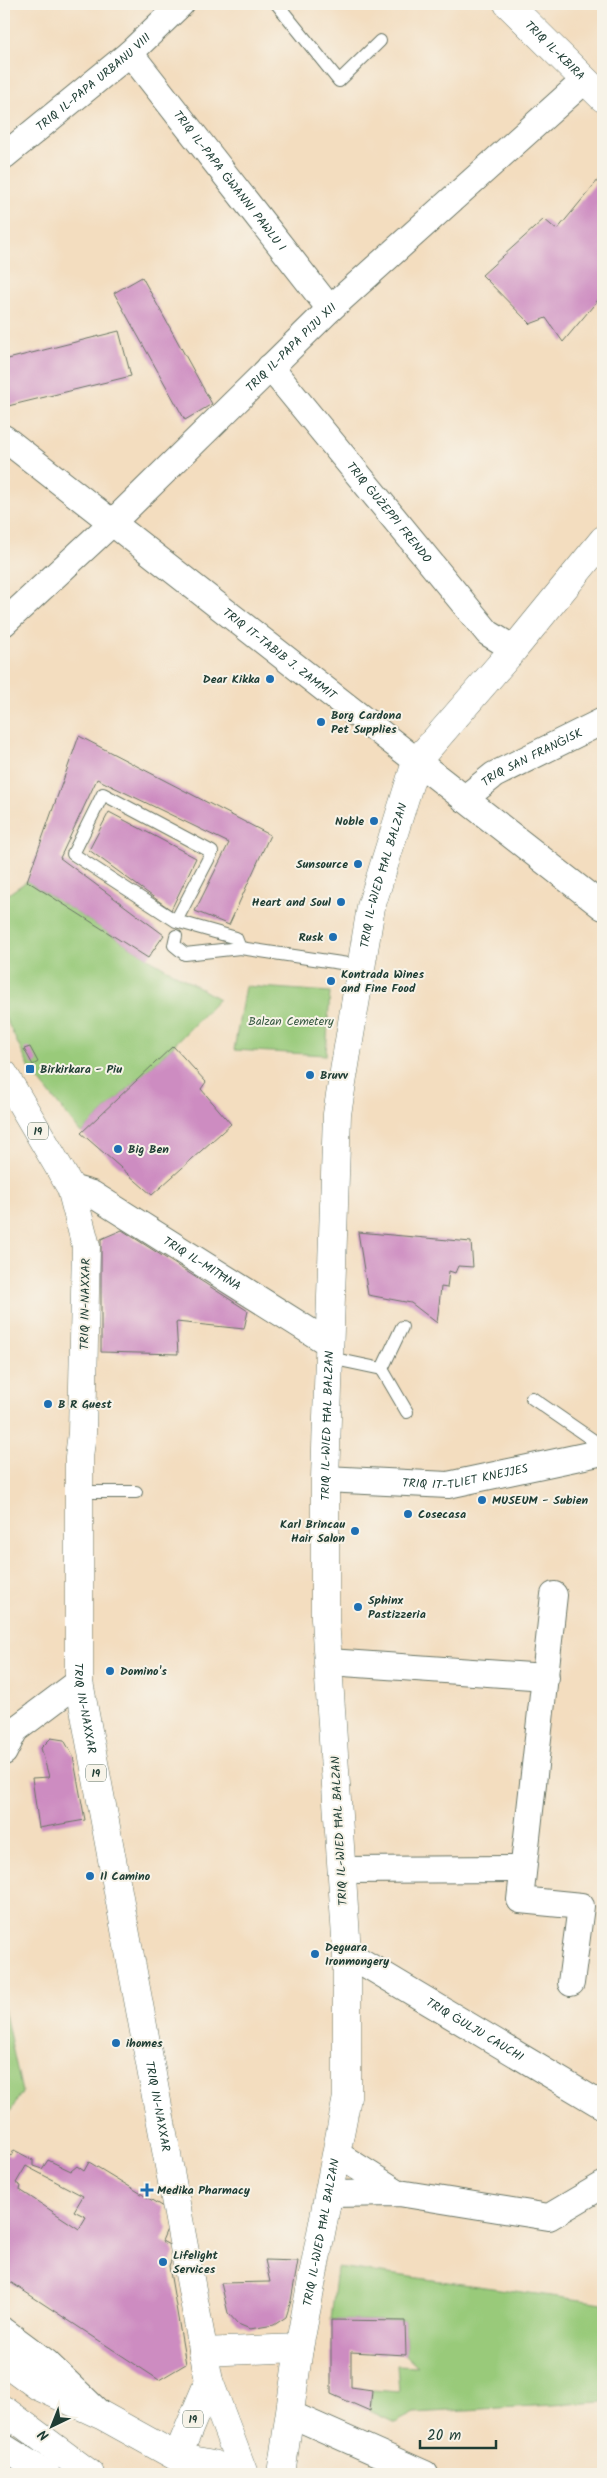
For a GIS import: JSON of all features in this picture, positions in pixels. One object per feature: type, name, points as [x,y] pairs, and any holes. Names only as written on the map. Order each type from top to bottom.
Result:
[{"type":"main road","name":"TRIQ IL-KBIRA","points":[[508,4],[594,89]]},
{"type":"main road","name":"TRIQ IL-WIED ĦAL BALZAN","points":[[282,2474],[299,2348],[347,2097],[347,1953],[325,1618],[325,1479],[337,1114],[361,966],[372,907],[416,762],[514,649],[603,540]]},
{"type":"main road","name":"TRIQ IN-NAXXAR","points":[[4,1074],[72,1188],[86,1246],[82,1433],[79,1457],[78,1682],[209,2381],[244,2474]]},
{"type":"main road","points":[[204,2352],[232,2349],[299,2348]]},
{"type":"main road","points":[[4,2361],[38,2386],[103,2416],[173,2465],[212,2464],[233,2474]]},
{"type":"main road","name":"19","points":[[173,2465],[209,2381]]},
{"type":"main road","points":[[4,2410],[83,2470]]},
{"type":"street","name":"TRIQ IL-PAPA URBANU VIII","points":[[4,156],[130,53],[181,4]]},
{"type":"street","name":"TRIQ IL-PAPA ĠWANNI PAWLU I","points":[[130,53],[330,309]]},
{"type":"street","name":"TRIQ IL-PAPA PIJU XII","points":[[4,623],[113,522],[330,309],[594,89]]},
{"type":"street","name":"TRIQ ĠUŻEPPI FRENDO","points":[[270,367],[488,633],[514,649]]},
{"type":"street","name":"TRIQ IT-TABIB J. ZAMMIT","points":[[4,438],[603,907]]},
{"type":"street","name":"TRIQ SAN FRANĠISK","points":[[464,799],[494,775],[603,721]]},
{"type":"street","name":"TRIQ IL-MITĦNA","points":[[72,1188],[92,1194],[330,1351]]},
{"type":"street","name":"TRIQ IT-TLIET KNEJJES","points":[[325,1479],[448,1485],[603,1452]]},
{"type":"street","points":[[554,1595],[546,1677],[522,1868],[520,1900],[581,1906],[571,1983]]},
{"type":"street","points":[[329,1662],[546,1677]]},
{"type":"street","points":[[4,1752],[15,1730],[78,1682]]},
{"type":"street","points":[[341,1870],[522,1868]]},
{"type":"street","name":"TRIQ ĠULJU CAUCHI","points":[[347,1953],[603,2106]]},
{"type":"street","points":[[337,2154],[399,2193]]},
{"type":"street","points":[[329,2194],[399,2193],[549,2217],[603,2185]]},
{"type":"street","points":[[4,2331],[47,2363],[103,2416]]},
{"type":"street","points":[[290,2414],[425,2474]]},
{"type":"street","points":[[4,2447],[47,2474]]},
{"type":"lane","points":[[277,4],[339,81],[380,41]]},
{"type":"lane","points":[[176,921],[212,852],[103,794],[73,854],[176,921],[236,938],[240,948]]},
{"type":"lane","points":[[176,936],[174,945],[185,954],[240,948],[361,966]]},
{"type":"lane","points":[[382,1369],[402,1326]]},
{"type":"lane","points":[[330,1351],[382,1369],[407,1412]]},
{"type":"lane","points":[[532,1398],[603,1447]]},
{"type":"lane","points":[[80,1492],[136,1492]]},
{"type":"green space","points":[[27,881],[148,958],[219,999],[173,1046],[81,1133],[30,1069],[4,1015],[4,897]]},
{"type":"green space","name":"Balzan Cemetery","points":[[245,986],[330,992],[326,1055],[234,1050]]},
{"type":"green space","points":[[4,2009],[22,2092],[4,2122]]},
{"type":"green space","points":[[337,2267],[603,2303],[603,2402],[414,2413],[395,2423],[370,2411],[372,2390],[399,2392],[397,2365],[418,2366],[406,2355],[405,2321],[331,2320]]},
{"type":"building","points":[[603,174],[603,294],[563,342],[546,318],[530,324],[482,275],[544,219],[557,230]]},
{"type":"building","points":[[142,277],[212,404],[185,420],[114,293]]},
{"type":"building","points":[[119,331],[131,376],[4,407],[4,360]]},
{"type":"building","points":[[79,736],[270,835],[229,925],[195,911],[229,843],[97,779],[60,858],[164,935],[148,958],[27,881]]},
{"type":"building","points":[[109,812],[196,858],[171,910],[89,850]]},
{"type":"building","points":[[173,1046],[206,1082],[201,1089],[231,1124],[152,1195],[81,1133]]},
{"type":"building","points":[[30,1047],[38,1062],[33,1065],[24,1049]]},
{"type":"building","points":[[122,1230],[248,1311],[244,1329],[176,1322],[178,1354],[101,1352],[101,1239]]},
{"type":"building","points":[[358,1232],[471,1242],[473,1267],[458,1266],[455,1273],[449,1271],[447,1288],[441,1287],[437,1323],[411,1303],[368,1295]]},
{"type":"building","points":[[51,1738],[64,1740],[73,1756],[85,1820],[39,1828],[32,1778],[49,1777],[41,1748]]},
{"type":"building","points":[[14,2150],[33,2160],[33,2166],[42,2169],[48,2160],[71,2171],[77,2166],[84,2171],[89,2162],[163,2207],[167,2229],[162,2241],[171,2246],[174,2253],[169,2266],[186,2364],[159,2380],[4,2278],[4,2152],[11,2156]],"holes":[[[26,2166],[83,2196],[74,2211],[86,2217],[79,2229],[20,2190],[21,2186],[16,2183]]]},
{"type":"building","points":[[265,2260],[298,2261],[291,2301],[286,2317],[274,2325],[250,2329],[238,2324],[228,2313],[221,2283],[270,2282]]},
{"type":"building","points":[[331,2320],[405,2321],[406,2355],[351,2352],[351,2387],[372,2390],[370,2411],[331,2394]]},
{"type":"place","name":"Dear Kikka","points":[[270,679]]},
{"type":"place","name":"Borg Cardona Pet Supplies","points":[[321,722]]},
{"type":"place","name":"Noble","points":[[374,821]]},
{"type":"place","name":"Sunsource","points":[[358,864]]},
{"type":"place","name":"Heart and Soul","points":[[341,902]]},
{"type":"place","name":"Rusk","points":[[333,937]]},
{"type":"place","name":"Kontrada Wines and Fine Food","points":[[331,981]]},
{"type":"place","name":"Birkirkara - Piu","points":[[30,1069]]},
{"type":"place","name":"Bruvv","points":[[310,1075]]},
{"type":"place","name":"Big Ben","points":[[118,1149]]},
{"type":"place","name":"B R Guest","points":[[48,1404]]},
{"type":"place","name":"MUSEUM - Subien","points":[[482,1500]]},
{"type":"place","name":"Cosecasa","points":[[408,1514]]},
{"type":"place","name":"Karl Brincau Hair Salon","points":[[355,1531]]},
{"type":"place","name":"Sphinx Pastizzeria","points":[[358,1607]]},
{"type":"place","name":"Domino's","points":[[110,1671]]},
{"type":"place","name":"Il Camino","points":[[90,1876]]},
{"type":"place","name":"Deguara Ironmongery","points":[[315,1954]]},
{"type":"place","name":"ihomes","points":[[116,2043]]},
{"type":"place","name":"Medika Pharmacy","points":[[147,2190]]},
{"type":"place","name":"Lifelight Services","points":[[163,2262]]}]
